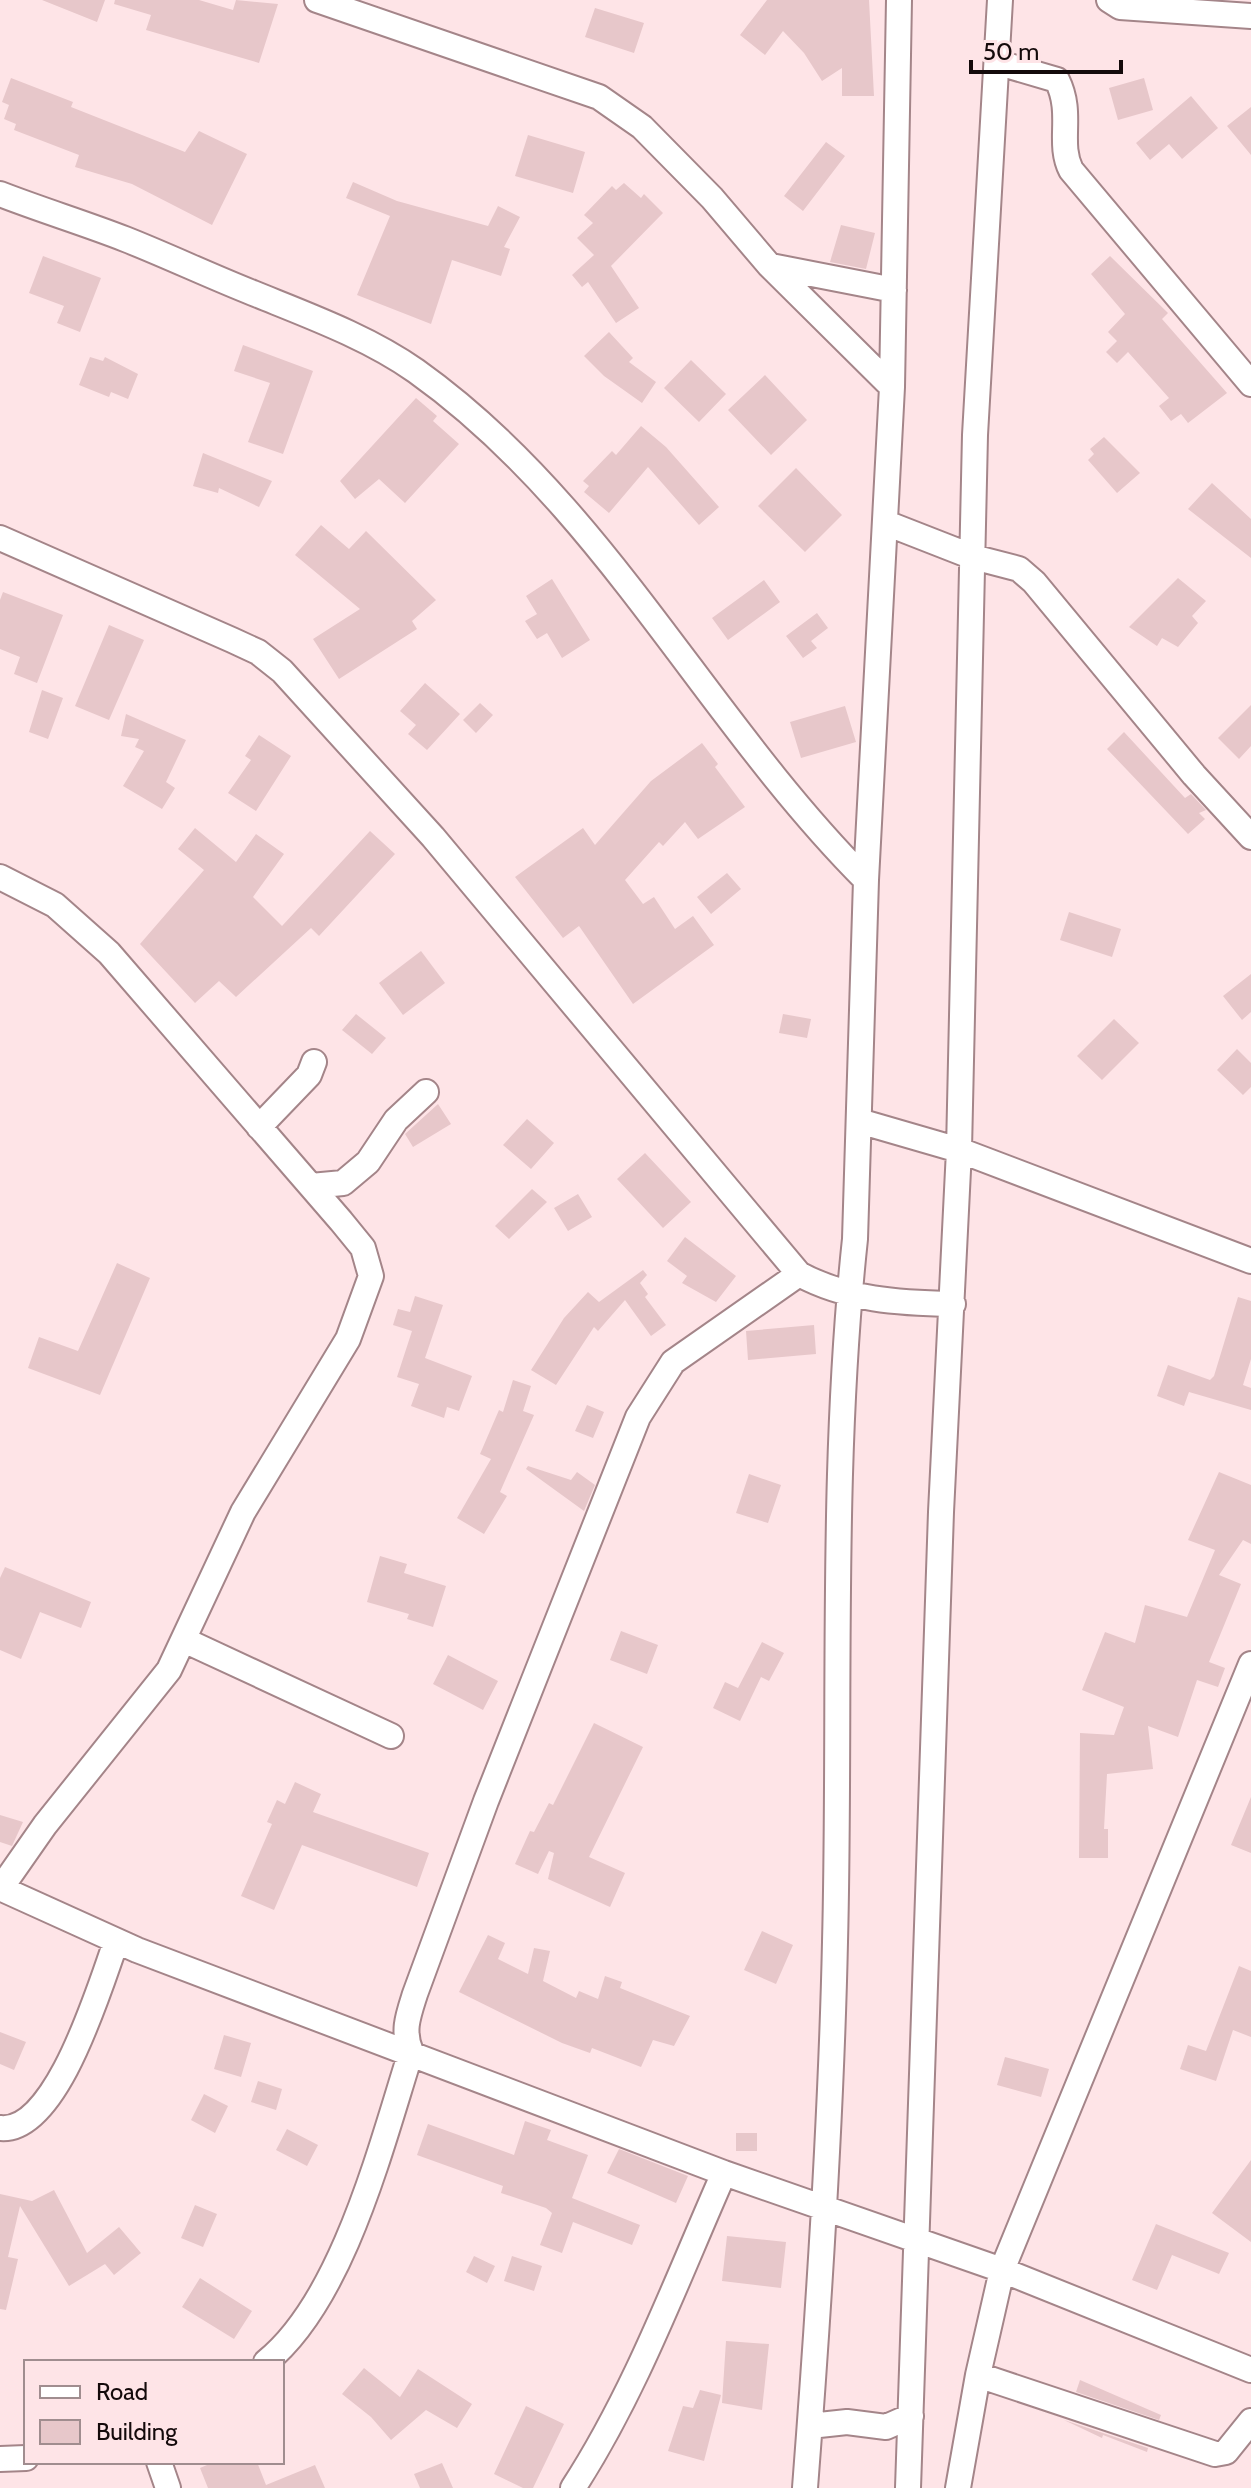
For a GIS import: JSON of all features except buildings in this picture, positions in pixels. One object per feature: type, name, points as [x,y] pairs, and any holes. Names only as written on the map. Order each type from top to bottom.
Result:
[{"type":"street","points":[[317,0],[599,97],[642,127],[712,198],[769,265],[892,387]]},
{"type":"street","points":[[805,2488],[824,2207],[835,1943],[837,1618],[849,1294],[855,1239],[866,880],[892,387],[899,0]]},
{"type":"street","points":[[908,2488],[941,1512],[959,1150],[975,435],[999,63],[1000,0]]},
{"type":"street","points":[[1109,0],[1120,7],[1251,16]]},
{"type":"street","points":[[999,63],[1057,80],[1068,108],[1066,160],[1076,177],[1251,384]]},
{"type":"street","points":[[0,194],[123,238],[321,320],[414,369],[475,417],[623,576],[698,682],[769,771],[818,831],[866,880]]},
{"type":"street","points":[[769,265],[806,275],[894,290]]},
{"type":"street","points":[[886,523],[973,557],[1019,569],[1034,582],[1194,775],[1251,837]]},
{"type":"street","points":[[0,538],[245,646],[282,671],[433,837],[799,1274],[849,1294],[894,1303],[953,1304]]},
{"type":"street","points":[[0,877],[55,905],[109,953],[311,1186],[363,1248],[370,1264],[369,1286],[348,1339],[243,1512],[169,1670],[45,1825],[0,1888],[116,1942],[724,2173],[1002,2270],[1251,2370]]},
{"type":"street","points":[[259,1127],[309,1075],[314,1062]]},
{"type":"street","points":[[311,1186],[343,1183],[368,1162],[396,1120],[426,1092]]},
{"type":"street","points":[[859,1121],[959,1150],[1251,1261]]},
{"type":"street","points":[[269,2360],[285,2347],[321,2297],[380,2150],[411,2052],[405,2039],[405,2024],[415,1994],[486,1801],[638,1417],[673,1362],[799,1274]]},
{"type":"street","points":[[184,1640],[391,1736]]},
{"type":"street","points":[[958,2488],[978,2375],[1002,2270],[1251,1664]]},
{"type":"street","points":[[0,2128],[25,2124],[40,2108],[75,2050],[116,1942]]},
{"type":"street","points":[[573,2488],[594,2456],[640,2365],[724,2173]]},
{"type":"street","points":[[978,2375],[1215,2454],[1226,2452],[1251,2421]]},
{"type":"street","points":[[810,2426],[847,2422],[886,2427],[911,2416]]},
{"type":"street","points":[[0,2459],[24,2458]]},
{"type":"street","points":[[160,2464],[168,2488]]}]
